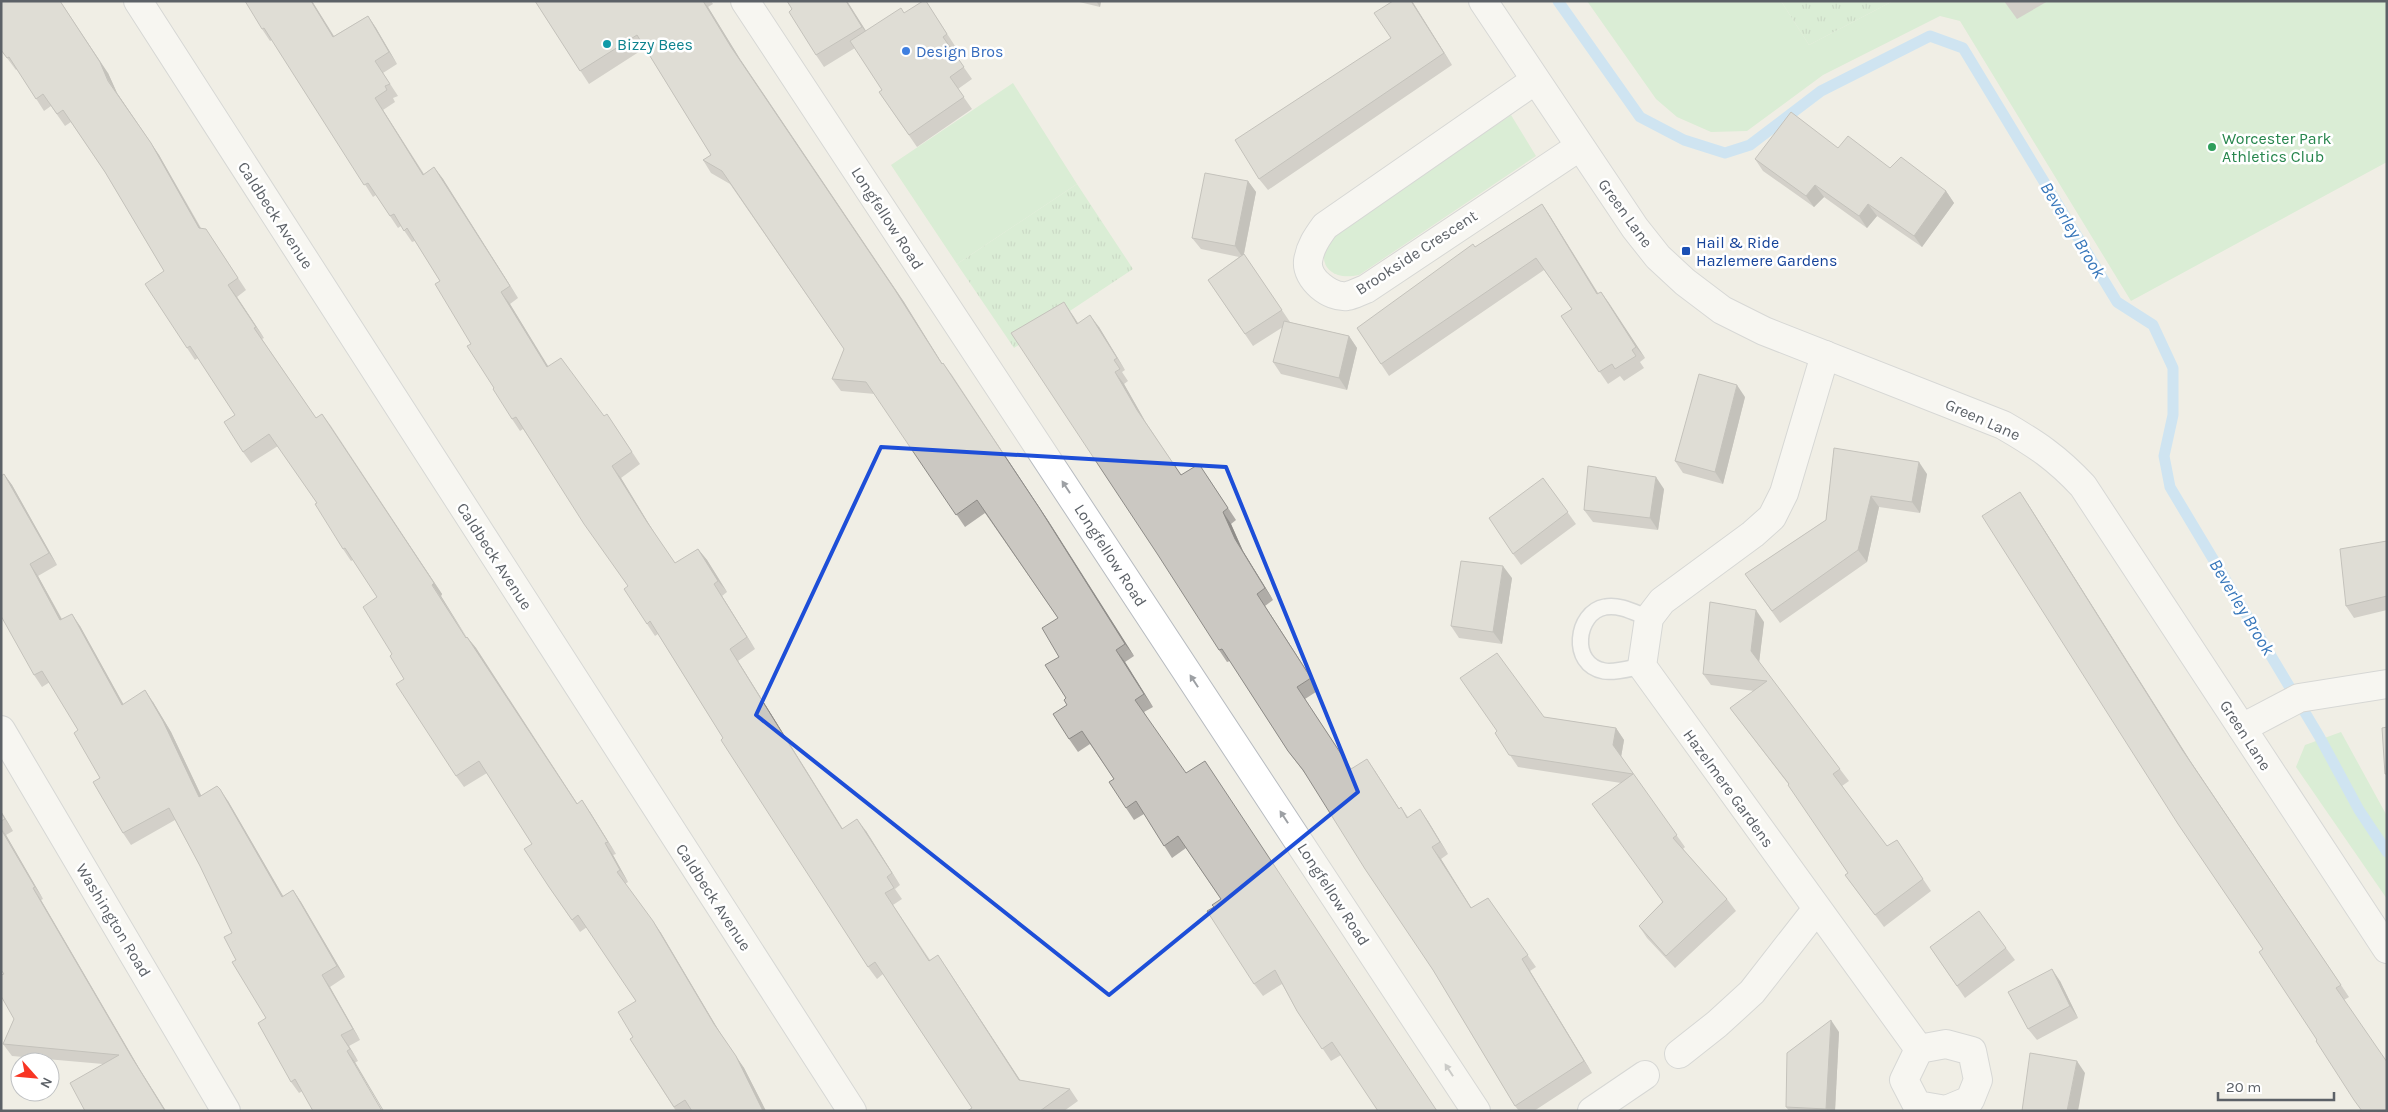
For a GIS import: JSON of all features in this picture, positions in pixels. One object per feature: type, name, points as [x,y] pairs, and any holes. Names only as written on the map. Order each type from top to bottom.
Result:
[{"type":"street","name":"Caldbeck Avenue","points":[[138,1],[852,1111]]},
{"type":"street","name":"Longfellow Road","points":[[745,1],[1476,1111]]},
{"type":"street","name":"Green Lane","points":[[1483,1],[1534,81],[1635,228],[1658,257],[1685,282],[1722,310],[1764,331],[2003,425],[2034,443],[2062,463],[2083,486],[2387,949]]},
{"type":"street","name":"Brookside Crescent","points":[[1534,81],[1325,226],[1312,244],[1308,263],[1314,280],[1328,291],[1347,296],[1366,289],[1579,147]]},
{"type":"street","points":[[1642,666],[1649,618],[1662,600],[1753,534],[1772,517],[1784,493],[1825,355]]},
{"type":"street","name":"Hazelmere Gardens","points":[[1642,666],[1816,910],[1920,1049]]},
{"type":"street","points":[[2242,728],[2300,698],[2387,684]]},
{"type":"street","name":"Washington Road","points":[[1,730],[226,1111]]},
{"type":"street","points":[[1679,1054],[1717,1024],[1752,992],[1816,910]]},
{"type":"street","points":[[1592,1111],[1645,1075]]},
{"type":"lane","points":[[1642,666],[1605,672],[1591,666],[1582,654],[1579,635],[1588,618],[1603,607],[1618,607],[1649,618]]},
{"type":"highlighted area","points":[[881,447],[1226,467],[1358,792],[1109,995],[756,715]]},
{"type":"green space","name":"Worcester Park Athletics Club","points":[[1587,1],[1781,1],[1809,45],[1893,1],[2387,1],[2387,162],[2131,301],[1960,21],[1940,16],[1823,75],[1747,131],[1711,132],[1677,117],[1656,99]]},
{"type":"green space","points":[[1781,1],[1893,1],[1809,45]]},
{"type":"green space","points":[[1013,83],[1077,184],[957,264],[891,165]]},
{"type":"green space","points":[[1511,115],[1536,156],[1359,275],[1339,275],[1327,267],[1324,253],[1333,235]]},
{"type":"green space","points":[[1077,184],[1133,269],[1014,348],[957,264]]},
{"type":"green space","points":[[2341,732],[2387,816],[2387,899],[2296,767],[2305,745]]},
{"type":"building","points":[[1,1],[60,1],[100,62],[108,81],[151,143],[199,228],[206,229],[238,278],[228,285],[256,327],[254,328],[316,418],[322,414],[434,583],[432,585],[466,638],[577,804],[582,800],[608,842],[605,843],[620,870],[617,872],[653,921],[714,1024],[736,1056],[763,1111],[692,1111],[685,1100],[674,1107],[630,1039],[633,1037],[618,1012],[636,1001],[578,915],[572,920],[524,849],[532,844],[479,761],[456,776],[396,684],[404,679],[390,656],[392,654],[363,607],[377,597],[345,548],[343,549],[315,504],[317,503],[269,434],[243,452],[224,422],[235,415],[190,346],[187,348],[145,284],[164,271],[105,172],[63,110],[57,114],[43,94],[36,99],[9,57],[7,58],[1,50]]},
{"type":"building","points":[[245,1],[311,1],[333,37],[368,16],[389,52],[375,61],[390,84],[385,86],[387,90],[375,98],[423,175],[434,167],[510,286],[501,292],[547,367],[561,358],[604,416],[607,414],[632,452],[612,466],[675,563],[698,549],[718,581],[714,584],[747,637],[730,649],[842,829],[857,819],[892,873],[887,877],[894,888],[885,893],[929,961],[938,955],[1019,1080],[1070,1089],[1040,1111],[967,1111],[972,1108],[875,962],[868,967],[721,740],[723,738],[650,621],[647,624],[624,589],[628,586],[584,524],[516,417],[512,419],[467,346],[471,344],[435,284],[440,281],[407,228],[404,231],[394,214],[390,216],[368,183],[364,185]]},
{"type":"building","points":[[535,1],[703,1],[731,47],[1040,509],[1125,644],[1116,650],[1144,694],[1135,700],[1186,773],[1205,761],[1437,1111],[1378,1111],[1332,1042],[1322,1049],[1297,1011],[1275,970],[1254,984],[1207,911],[1214,907],[1212,905],[1221,899],[1178,836],[1164,846],[1136,801],[1126,808],[1109,782],[1114,779],[1082,731],[1069,739],[1053,714],[1067,705],[1064,700],[1066,698],[1045,665],[1059,657],[1042,628],[1058,618],[977,500],[956,515],[866,382],[832,379],[844,349],[722,171],[703,160],[711,155],[637,35],[580,71]]},
{"type":"building","points":[[787,1],[846,1],[862,27],[816,55],[789,12],[792,9]]},
{"type":"building","points":[[926,1],[947,34],[943,37],[964,67],[950,77],[964,97],[909,135],[879,92],[882,90],[850,41],[901,8],[904,13]]},
{"type":"building","points":[[1393,1],[1411,1],[1444,53],[1259,179],[1235,140],[1391,38],[1374,13]]},
{"type":"building","points":[[1791,112],[1838,148],[1848,136],[1890,168],[1901,157],[1946,191],[1914,236],[1868,204],[1859,216],[1815,185],[1806,196],[1755,159]]},
{"type":"building","points":[[1205,173],[1248,181],[1235,246],[1192,238]]},
{"type":"building","points":[[1542,204],[1597,294],[1601,292],[1636,347],[1632,350],[1636,356],[1615,369],[1612,364],[1599,372],[1561,316],[1572,309],[1536,258],[1381,364],[1357,328],[1473,244],[1475,247]]},
{"type":"building","points":[[1244,254],[1282,310],[1245,334],[1208,280]]},
{"type":"building","points":[[1064,302],[1077,324],[1090,315],[1117,358],[1114,360],[1120,369],[1115,372],[1137,410],[1181,475],[1199,464],[1228,508],[1223,512],[1235,539],[1265,588],[1257,594],[1311,678],[1297,687],[1351,769],[1367,759],[1399,809],[1401,807],[1407,818],[1420,809],[1440,842],[1432,847],[1471,908],[1488,898],[1528,955],[1522,959],[1584,1061],[1515,1106],[1433,970],[1365,869],[1303,770],[1288,751],[1222,649],[1219,650],[1011,333]]},
{"type":"building","points":[[1284,321],[1349,336],[1339,378],[1273,362]]},
{"type":"building","points":[[1699,374],[1737,385],[1715,472],[1675,461]]},
{"type":"building","points":[[1834,448],[1919,462],[1912,502],[1871,496],[1858,550],[1772,611],[1745,574],[1826,520]]},
{"type":"building","points":[[1588,466],[1656,477],[1650,518],[1584,510]]},
{"type":"building","points":[[4,474],[49,553],[30,564],[60,620],[72,614],[122,705],[145,690],[163,721],[199,797],[217,786],[282,897],[293,890],[337,966],[322,975],[353,1029],[341,1035],[350,1049],[347,1051],[382,1111],[313,1111],[295,1079],[291,1082],[258,1023],[266,1018],[232,962],[236,960],[224,937],[232,933],[200,866],[169,808],[123,833],[93,782],[100,778],[74,733],[78,730],[42,671],[34,675],[1,616],[1,476]]},
{"type":"building","points":[[1543,478],[1568,512],[1513,554],[1489,518]]},
{"type":"building","points":[[2020,492],[2183,751],[2341,985],[2336,988],[2387,1062],[2387,1111],[2362,1111],[2354,1100],[2259,952],[2263,949],[2178,824],[1982,516]]},
{"type":"building","points":[[2387,541],[2387,596],[2346,606],[2340,549]]},
{"type":"building","points":[[1461,561],[1503,566],[1493,632],[1451,626]]},
{"type":"building","points":[[1710,602],[1756,610],[1751,651],[1840,769],[1833,774],[1887,846],[1897,840],[1923,879],[1875,915],[1845,875],[1848,873],[1789,784],[1730,708],[1767,681],[1703,674]]},
{"type":"building","points":[[1497,653],[1544,717],[1616,728],[1613,745],[1677,835],[1673,838],[1727,899],[1666,956],[1639,926],[1663,902],[1592,804],[1633,774],[1509,755],[1495,733],[1497,731],[1460,678]]},
{"type":"building","points":[[2387,727],[2387,774],[2385,774],[2382,728]]},
{"type":"building","points":[[1,813],[5,819],[1,821]]},
{"type":"building","points":[[1,829],[35,887],[33,888],[165,1111],[85,1111],[70,1083],[119,1055],[3,1044],[14,1019],[1,996],[1,975],[4,974],[1,970]]},
{"type":"building","points":[[1979,911],[2006,948],[1957,986],[1930,947]]},
{"type":"building","points":[[2052,969],[2070,1006],[2028,1029],[2008,992]]},
{"type":"building","points":[[1831,1020],[1826,1109],[1786,1107],[1787,1053]]},
{"type":"building","points":[[2030,1053],[2077,1061],[2067,1111],[2022,1111]]},
{"type":"waterway","name":"Beverley Brook","points":[[1558,1],[1640,117],[1684,140],[1725,153],[1750,145],[1821,91],[1930,36],[1963,48],[2117,302],[2153,325],[2173,368],[2173,415],[2164,456],[2170,487],[2319,736],[2359,810],[2387,852]]},
{"type":"place","name":"Bizzy Bees","points":[[607,44]]},
{"type":"place","name":"Design Bros","points":[[906,51]]},
{"type":"place","name":"Worcester Park Athletics Club","points":[[2212,147]]},
{"type":"place","name":"Hail & Ride Hazlemere Gardens","points":[[1686,251]]}]
